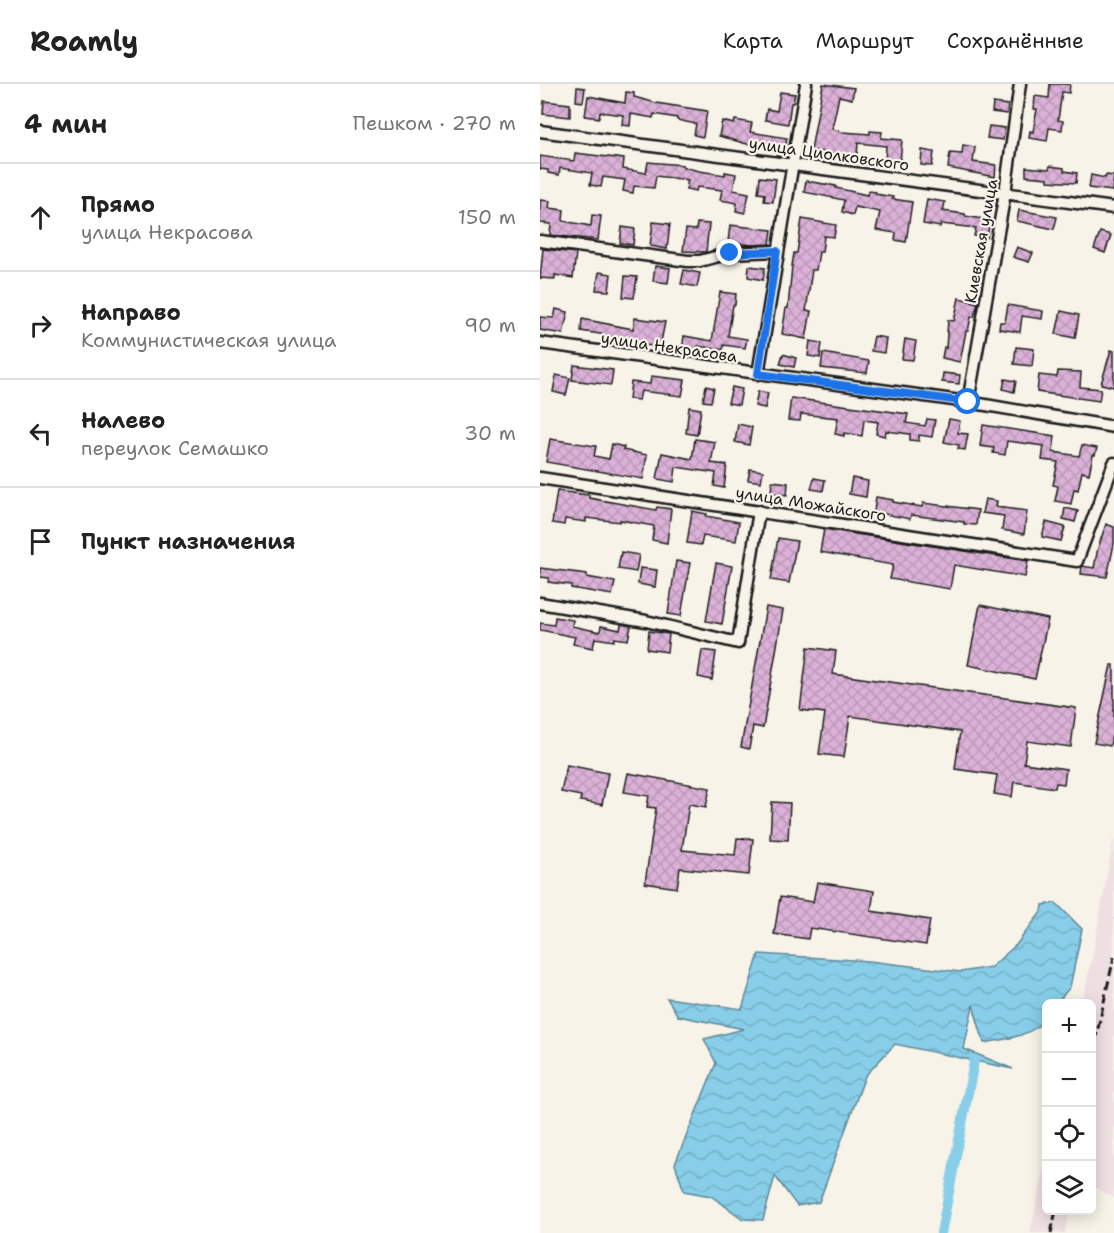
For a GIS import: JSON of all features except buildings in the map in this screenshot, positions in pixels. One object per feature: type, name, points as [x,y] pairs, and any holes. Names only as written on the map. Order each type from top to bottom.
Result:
[{"type":"street","points":[[758,374],[806,84]]},
{"type":"street","name":"Киевская улица","points":[[968,402],[1005,193],[1020,84]]},
{"type":"street","name":"улица Циолковского","points":[[540,130],[1114,208]]},
{"type":"street","points":[[540,242],[688,261],[700,261],[730,253],[777,251]]},
{"type":"street","name":"улица Некрасова","points":[[540,344],[968,402],[1114,427]]},
{"type":"street","name":"улица Можайского","points":[[540,478],[1077,561],[1114,463]]},
{"type":"street","points":[[540,603],[646,621],[738,643],[759,511]]},
{"type":"shaded area","points":[[1114,835],[1114,1198],[1096,1187],[1096,999],[1083,999]]},
{"type":"shaded area","points":[[1042,1178],[1042,1215],[1069,1215],[1065,1233],[1030,1233]]},
{"type":"water","points":[[1056,903],[1082,929],[1070,987],[1060,999],[1042,999],[1042,1021],[1034,1029],[1018,1036],[984,1043],[973,1005],[964,1049],[1013,1069],[895,1044],[865,1076],[819,1202],[797,1206],[775,1176],[763,1220],[743,1219],[711,1196],[684,1191],[675,1164],[716,1063],[704,1039],[744,1029],[678,1016],[667,998],[742,1009],[759,954],[869,961],[961,972],[991,967],[1016,945],[1042,911],[1043,905]]},
{"type":"waterway","points":[[941,1233],[974,1062]]},
{"type":"railway","points":[[1092,1053],[1114,957]]},
{"type":"railway","points":[[1051,1233],[1055,1215]]},
{"type":"route","points":[[730,253],[777,251],[758,374],[968,402]]}]
